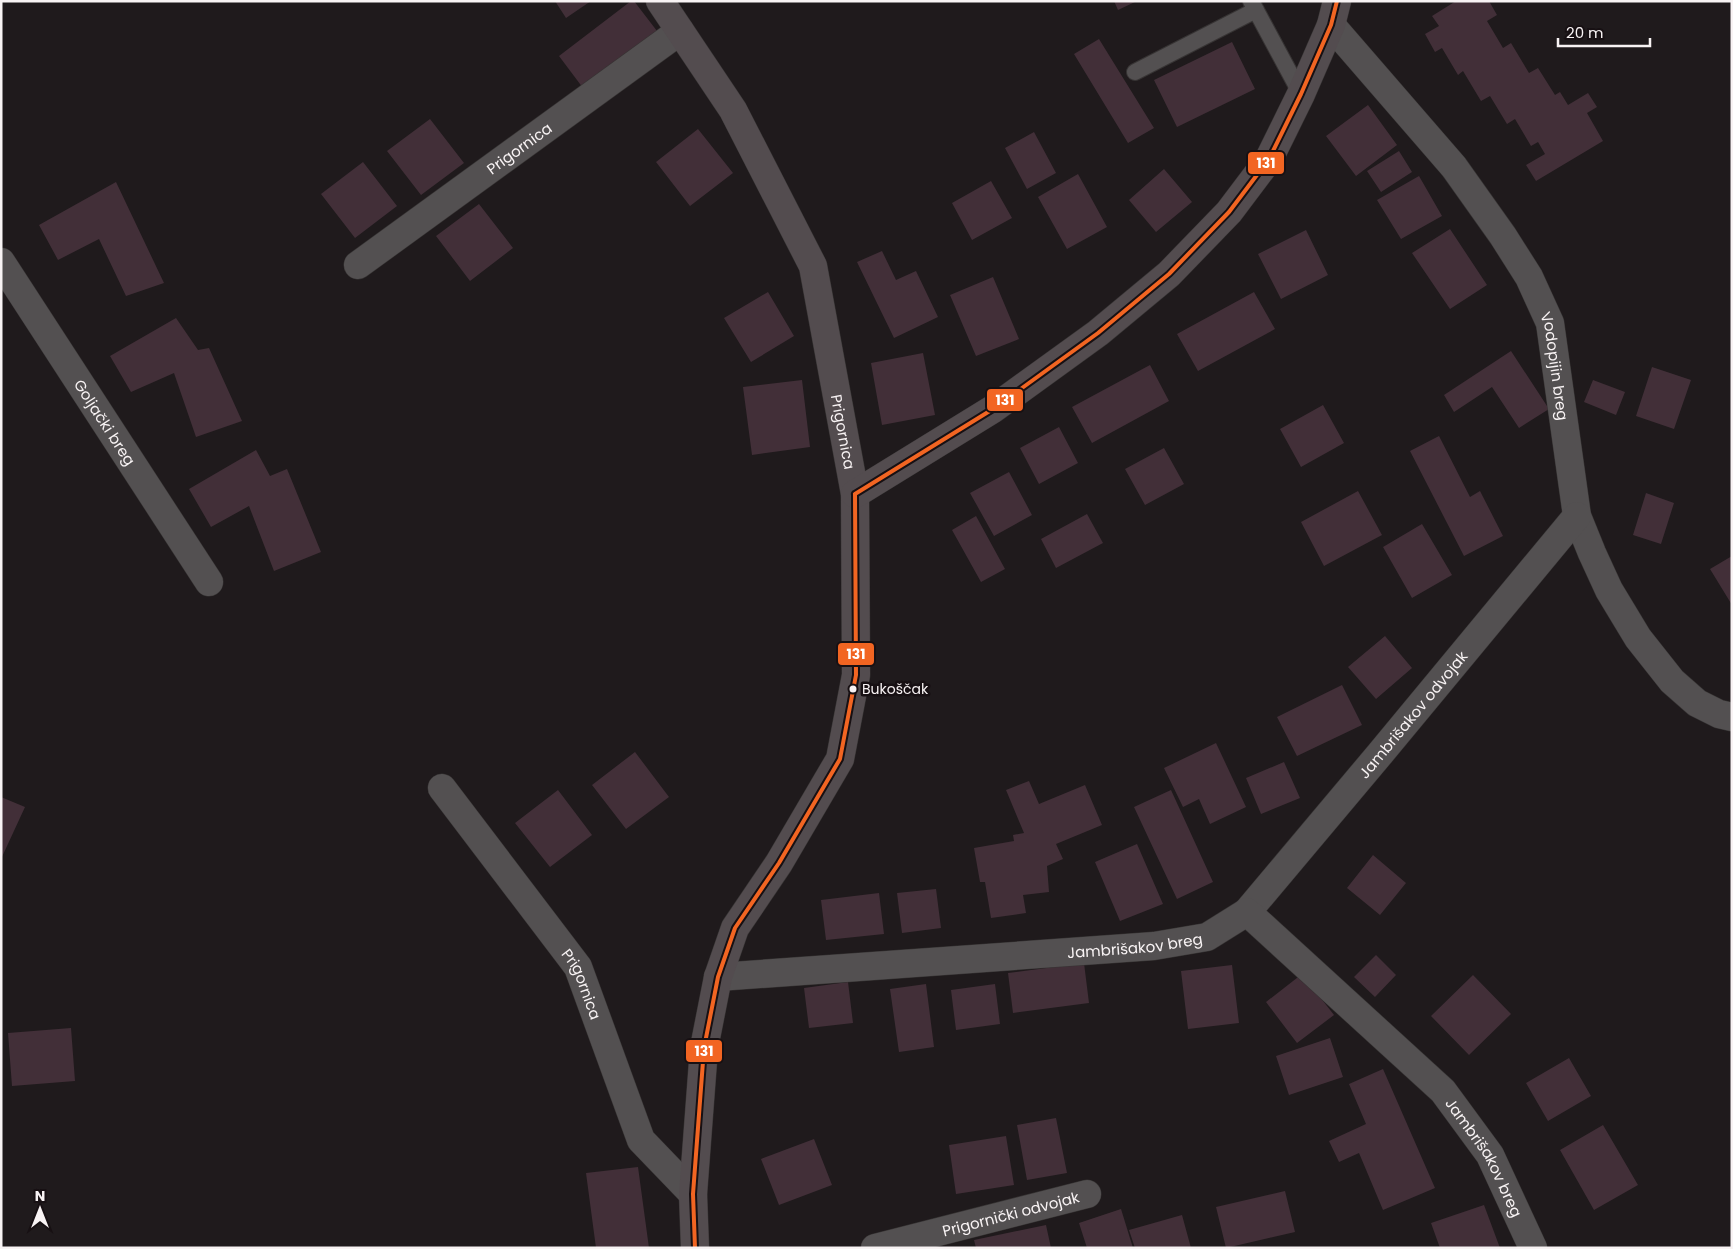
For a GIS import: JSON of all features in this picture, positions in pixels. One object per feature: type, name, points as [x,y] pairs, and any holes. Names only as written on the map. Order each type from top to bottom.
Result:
[{"type":"street","name":"Prigornica","points":[[660,1],[733,110],[813,266],[854,494],[856,676],[840,759],[779,862],[735,928],[718,976],[704,1048],[693,1194],[695,1248]]},
{"type":"street","points":[[854,494],[993,409],[1098,333],[1170,274],[1229,212],[1269,159],[1301,94],[1334,13]]},
{"type":"street","name":"Vodopijin breg","points":[[1334,13],[1454,167],[1529,277],[1550,323],[1577,516],[1609,590],[1638,638],[1672,681],[1697,703],[1719,714],[1732,717]]},
{"type":"street","name":"Prigornica","points":[[358,265],[680,31]]},
{"type":"street","name":"Goljački breg","points":[[1,262],[209,582]]},
{"type":"street","name":"Jambrišakov odvojak","points":[[1247,912],[1577,516]]},
{"type":"street","name":"Prigornica","points":[[442,788],[578,967],[641,1140],[693,1194]]},
{"type":"street","name":"Jambrišakov breg","points":[[718,976],[1154,946],[1207,937],[1247,912],[1443,1090],[1490,1155],[1533,1248]]},
{"type":"street","name":"Prigornički odvojak","points":[[876,1248],[1086,1194]]},
{"type":"lane","points":[[1135,72],[1253,6],[1301,94]]},
{"type":"building","points":[[555,1],[591,1],[566,18]]},
{"type":"building","points":[[631,1],[634,1],[657,31],[583,88],[559,56]]},
{"type":"building","points":[[1114,1],[1137,1],[1118,10]]},
{"type":"building","points":[[1456,1],[1489,1],[1497,15],[1487,21],[1503,48],[1511,43],[1529,73],[1538,68],[1555,95],[1560,92],[1568,105],[1588,93],[1597,107],[1587,113],[1603,141],[1536,181],[1526,165],[1545,154],[1538,142],[1531,146],[1515,119],[1507,124],[1490,96],[1481,101],[1463,71],[1458,75],[1442,48],[1435,52],[1425,34],[1439,26],[1432,16]]},
{"type":"building","points":[[1099,39],[1154,128],[1128,143],[1074,54]]},
{"type":"building","points":[[1232,42],[1255,89],[1177,127],[1154,80]]},
{"type":"building","points":[[1368,105],[1397,145],[1356,176],[1326,136]]},
{"type":"building","points":[[430,119],[464,163],[421,195],[387,151]]},
{"type":"building","points":[[698,129],[733,173],[690,206],[656,162]]},
{"type":"building","points":[[1034,132],[1056,173],[1027,189],[1005,148]]},
{"type":"building","points":[[1399,151],[1412,172],[1381,192],[1367,171]]},
{"type":"building","points":[[363,162],[397,206],[355,238],[321,194]]},
{"type":"building","points":[[1164,169],[1192,202],[1156,232],[1129,200]]},
{"type":"building","points":[[1078,174],[1107,227],[1067,249],[1038,197]]},
{"type":"building","points":[[1419,176],[1442,216],[1401,239],[1377,200]]},
{"type":"building","points":[[991,181],[1012,218],[972,240],[952,203]]},
{"type":"building","points":[[116,182],[164,283],[126,296],[99,239],[58,260],[39,225]]},
{"type":"building","points":[[479,204],[513,248],[470,281],[436,236]]},
{"type":"building","points":[[1450,229],[1487,285],[1450,309],[1412,253]]},
{"type":"building","points":[[1306,230],[1328,275],[1281,299],[1258,254]]},
{"type":"building","points":[[882,251],[896,280],[916,271],[938,317],[894,338],[857,262]]},
{"type":"building","points":[[993,277],[1019,339],[976,356],[950,295]]},
{"type":"building","points":[[768,292],[794,336],[751,362],[724,318]]},
{"type":"building","points":[[1254,292],[1275,329],[1198,371],[1177,334]]},
{"type":"building","points":[[176,318],[198,350],[209,348],[242,421],[196,437],[174,373],[131,392],[110,356]]},
{"type":"building","points":[[1511,351],[1549,409],[1519,428],[1492,387],[1454,412],[1444,395]]},
{"type":"building","points":[[923,353],[935,415],[882,425],[871,363]]},
{"type":"building","points":[[1150,365],[1169,401],[1092,443],[1072,407]]},
{"type":"building","points":[[1652,367],[1691,380],[1674,429],[1636,416]]},
{"type":"building","points":[[802,380],[810,447],[752,455],[743,387]]},
{"type":"building","points":[[1593,380],[1625,392],[1616,415],[1584,402]]},
{"type":"building","points":[[1323,405],[1344,443],[1301,467],[1280,429]]},
{"type":"building","points":[[1059,427],[1078,463],[1039,484],[1020,448]]},
{"type":"building","points":[[1439,436],[1470,497],[1480,491],[1503,536],[1464,556],[1410,451]]},
{"type":"building","points":[[1164,448],[1184,484],[1145,505],[1125,469]]},
{"type":"building","points":[[256,450],[270,476],[287,469],[321,552],[274,571],[249,506],[211,527],[189,489]]},
{"type":"building","points":[[1009,472],[1032,515],[994,536],[970,493]]},
{"type":"building","points":[[1358,491],[1382,535],[1324,566],[1301,522]]},
{"type":"building","points":[[1646,493],[1674,503],[1661,544],[1633,535]]},
{"type":"building","points":[[1087,514],[1103,543],[1056,568],[1041,539]]},
{"type":"building","points":[[976,516],[1005,569],[981,582],[952,530]]},
{"type":"building","points":[[1422,524],[1452,575],[1412,598],[1383,547]]},
{"type":"building","points":[[1732,556],[1732,605],[1710,569]]},
{"type":"building","points":[[1385,636],[1412,668],[1376,699],[1348,667]]},
{"type":"building","points":[[1342,685],[1362,725],[1297,756],[1277,717]]},
{"type":"building","points":[[1216,743],[1246,807],[1210,824],[1199,799],[1183,807],[1164,768]]},
{"type":"building","points":[[635,752],[669,797],[626,829],[592,785]]},
{"type":"building","points":[[1284,762],[1300,798],[1261,814],[1246,778]]},
{"type":"building","points":[[1029,781],[1039,804],[1085,785],[1102,825],[1056,844],[1063,859],[1047,866],[1049,892],[1023,895],[1026,913],[991,918],[985,882],[980,882],[974,848],[1014,841],[1013,835],[1024,833],[1006,790]]},
{"type":"building","points":[[558,790],[592,835],[550,867],[515,823]]},
{"type":"building","points":[[1171,790],[1213,882],[1177,899],[1134,807]]},
{"type":"building","points":[[1,797],[25,807],[1,859]]},
{"type":"building","points":[[1137,844],[1163,904],[1120,921],[1095,862]]},
{"type":"building","points":[[1373,855],[1406,883],[1380,915],[1347,888]]},
{"type":"building","points":[[936,889],[941,928],[902,933],[897,893]]},
{"type":"building","points":[[879,893],[884,934],[826,940],[821,900]]},
{"type":"building","points":[[1376,955],[1396,975],[1375,997],[1354,977]]},
{"type":"building","points":[[1084,963],[1089,1003],[1013,1013],[1008,973]]},
{"type":"building","points":[[1232,965],[1239,1023],[1188,1029],[1181,971]]},
{"type":"building","points":[[1302,974],[1334,1015],[1297,1043],[1266,1002]]},
{"type":"building","points":[[1473,975],[1511,1014],[1469,1055],[1431,1016]]},
{"type":"building","points":[[848,982],[853,1023],[809,1028],[804,988]]},
{"type":"building","points":[[926,984],[934,1047],[899,1052],[890,989]]},
{"type":"building","points":[[995,984],[1000,1024],[956,1030],[951,990]]},
{"type":"building","points":[[71,1028],[75,1081],[12,1086],[8,1033]]},
{"type":"building","points":[[1330,1038],[1343,1077],[1289,1095],[1276,1056]]},
{"type":"building","points":[[1569,1058],[1591,1096],[1548,1121],[1526,1083]]},
{"type":"building","points":[[1383,1069],[1435,1188],[1383,1210],[1359,1153],[1339,1162],[1329,1141],[1366,1124],[1349,1084]]},
{"type":"building","points":[[1056,1118],[1067,1173],[1027,1180],[1017,1125]]},
{"type":"building","points":[[1603,1125],[1638,1185],[1594,1210],[1560,1150]]},
{"type":"building","points":[[1006,1136],[1014,1185],[956,1194],[949,1145]]},
{"type":"building","points":[[814,1139],[832,1185],[779,1205],[761,1159]]},
{"type":"building","points":[[638,1167],[649,1248],[596,1248],[586,1173]]},
{"type":"building","points":[[1285,1191],[1295,1232],[1226,1248],[1216,1207]]},
{"type":"building","points":[[1484,1205],[1500,1248],[1440,1248],[1431,1223]]},
{"type":"building","points":[[1121,1209],[1133,1248],[1087,1248],[1079,1223]]},
{"type":"building","points":[[1182,1215],[1191,1248],[1135,1248],[1129,1230]]},
{"type":"building","points":[[1046,1225],[1051,1248],[976,1248],[974,1240]]},
{"type":"transit line","name":"131","points":[[855,494],[993,409],[1098,333],[1169,274],[1229,212],[1269,159],[1301,94],[1331,25],[1337,1]]},
{"type":"transit line","name":"131","points":[[695,1248],[693,1194],[704,1048],[718,977],[735,928],[779,863],[840,759],[856,675],[855,494]]},
{"type":"place","name":"Bukoščak","points":[[853,689]]}]
